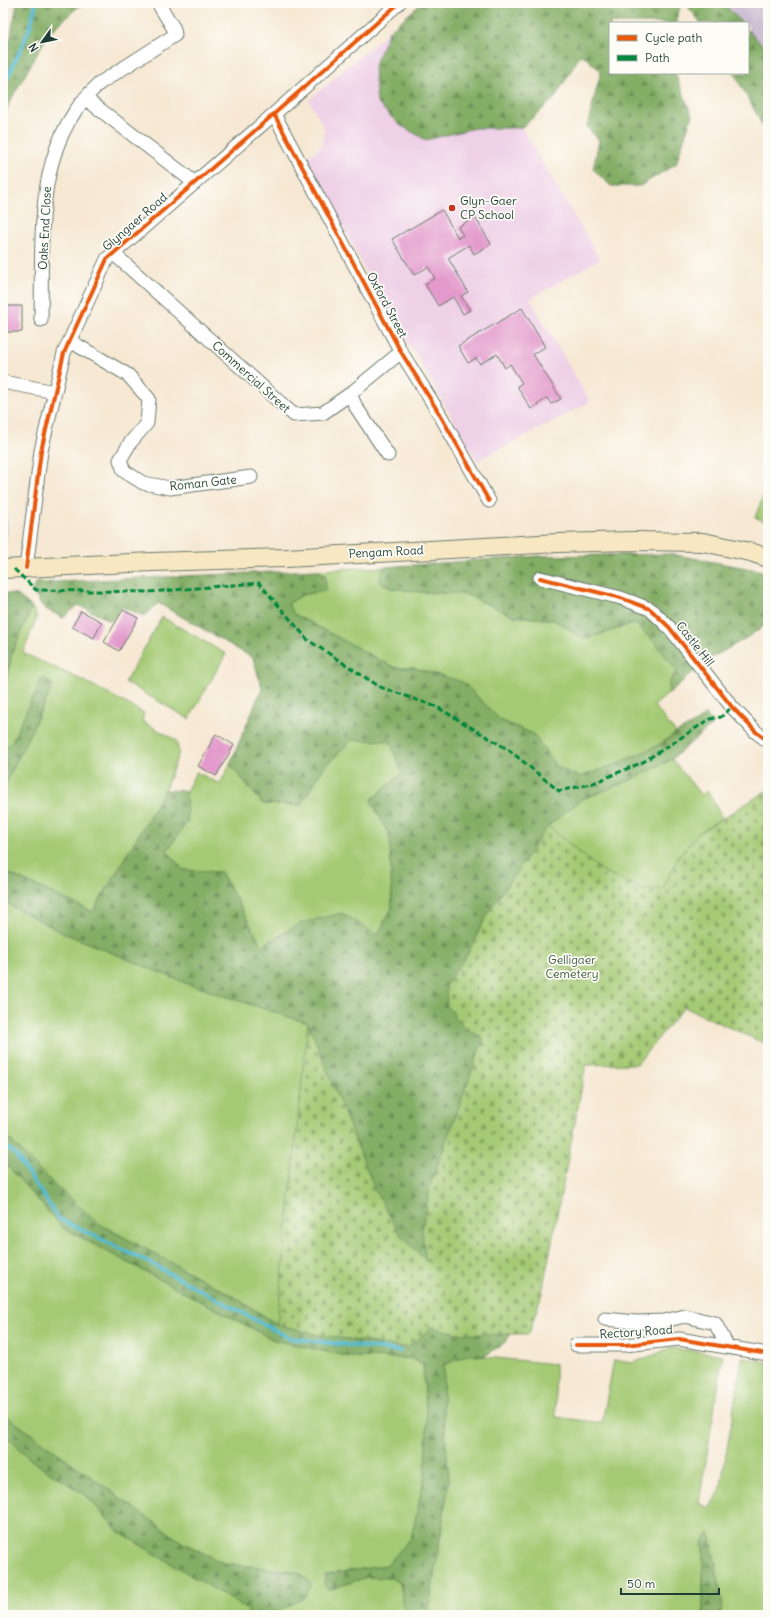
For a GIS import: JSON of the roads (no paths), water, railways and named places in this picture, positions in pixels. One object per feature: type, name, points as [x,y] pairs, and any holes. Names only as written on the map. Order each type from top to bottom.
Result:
[{"type":"main road","name":"Pengam Road","points":[[3,569],[286,558],[558,542],[618,541],[703,542],[750,552],[768,558]]},
{"type":"street","name":"Oaks End Close","points":[[41,320],[45,192],[60,135],[70,117],[85,98],[100,83],[175,35],[174,29],[158,3]]},
{"type":"street","name":"Glyngaer Road","points":[[26,568],[41,451],[64,353],[107,259],[399,3]]},
{"type":"street","points":[[85,98],[195,183]]},
{"type":"street","name":"Oxford Street","points":[[274,114],[401,352],[439,413],[489,501]]},
{"type":"street","name":"Commercial Street","points":[[113,253],[294,415],[323,413],[350,394],[401,352]]},
{"type":"street","name":"Roman Gate","points":[[70,341],[128,375],[149,399],[147,423],[130,443],[120,460],[124,471],[143,483],[170,488],[251,477]]},
{"type":"street","points":[[3,382],[55,392]]},
{"type":"street","points":[[350,394],[356,407],[388,455]]},
{"type":"street","name":"Castle Hill","points":[[540,578],[621,598],[650,609],[669,627],[732,708],[756,732],[768,741]]},
{"type":"street","points":[[604,1319],[636,1322],[664,1321],[685,1316],[715,1323],[728,1346]]},
{"type":"street","name":"Rectory Road","points":[[576,1345],[624,1345],[679,1339],[728,1346],[768,1354]]},
{"type":"waterway","points":[[3,88],[29,30],[36,3]]},
{"type":"waterway","points":[[3,505],[5,526],[3,557]]},
{"type":"waterway","points":[[3,1144],[15,1154],[59,1219],[150,1263],[289,1338],[400,1351]]},
{"type":"place","name":"Glyn-Gaer CP School","points":[[452,208]]},
{"type":"park label","name":"Gelligaer Cemetery","points":[[572,967]]}]
